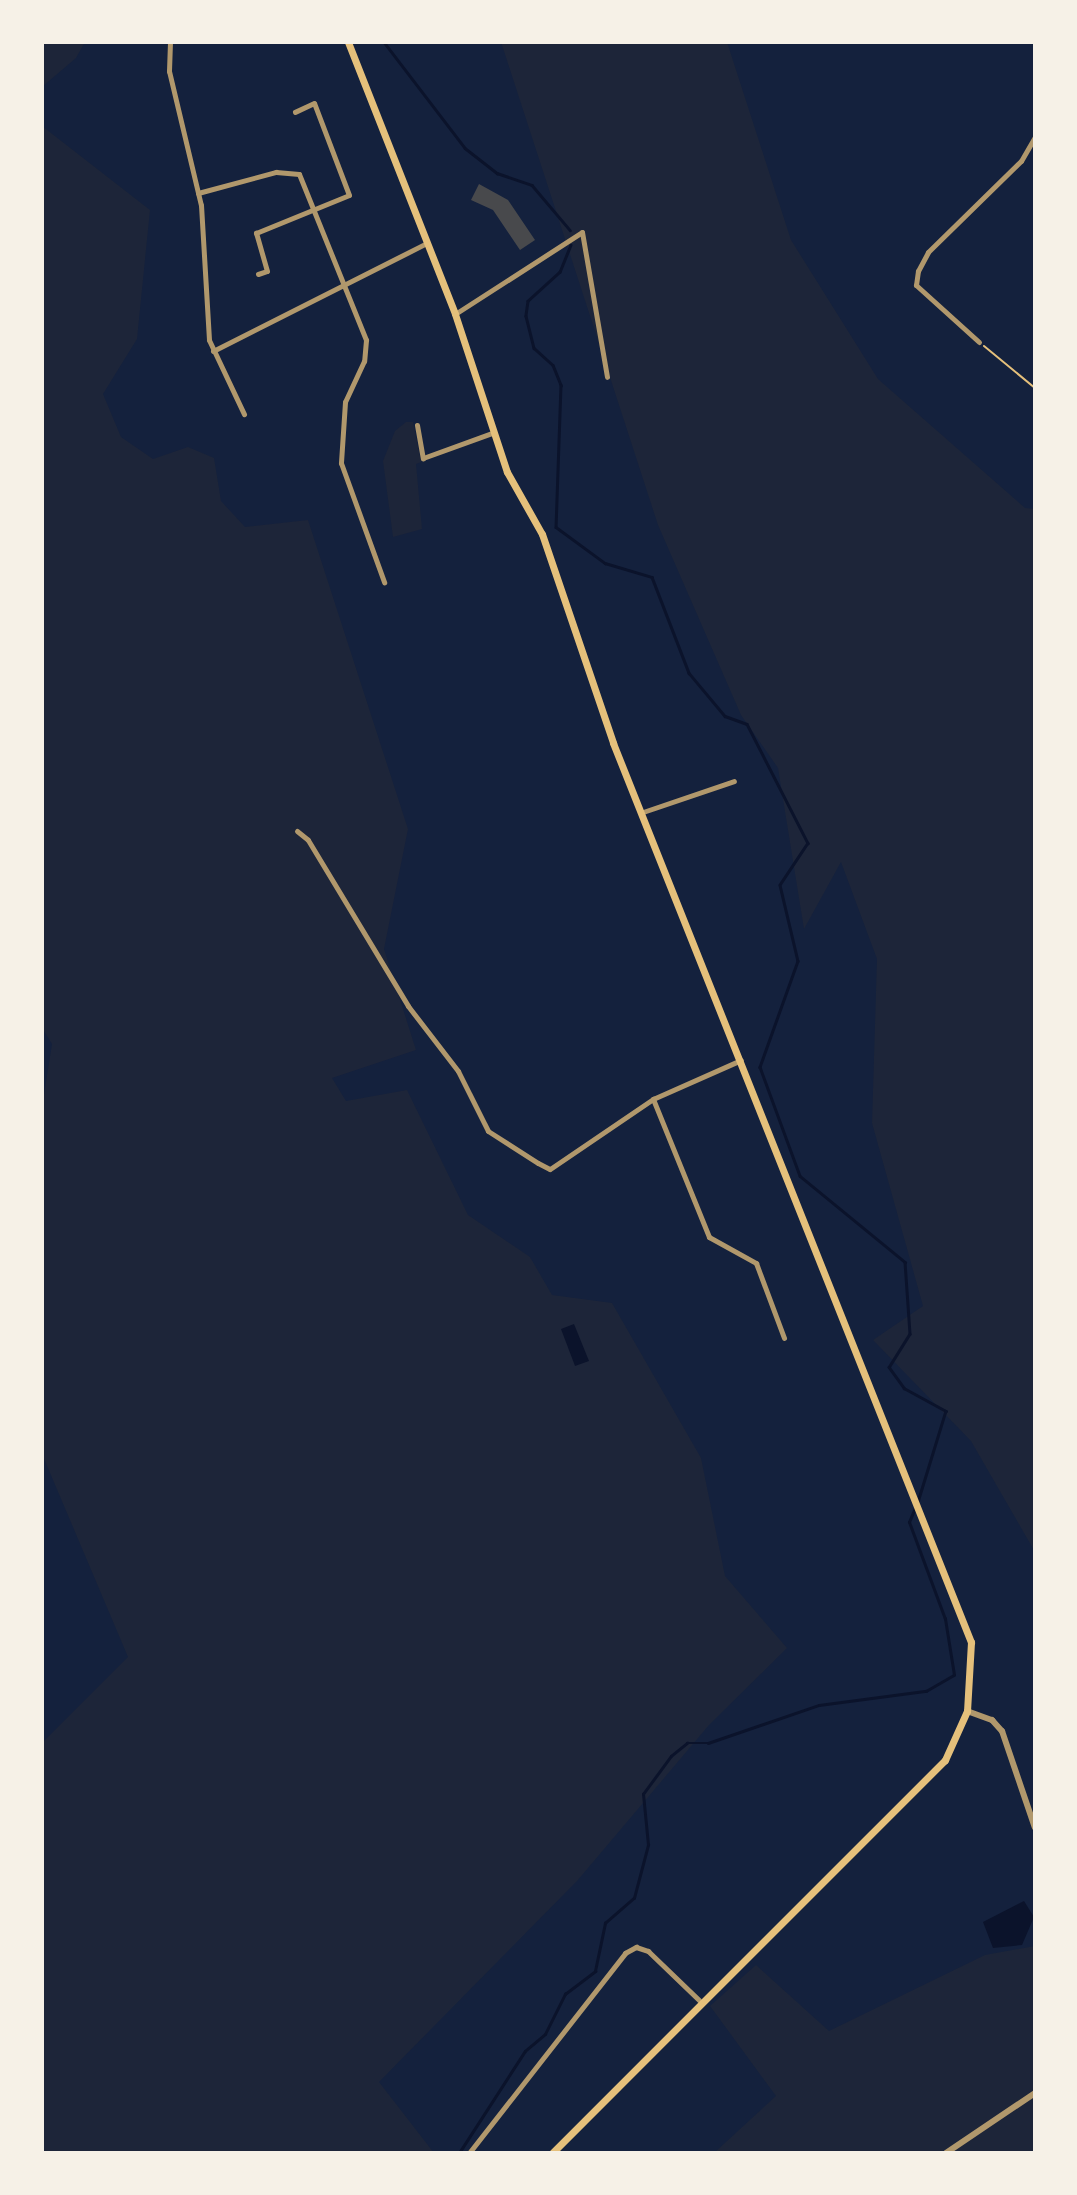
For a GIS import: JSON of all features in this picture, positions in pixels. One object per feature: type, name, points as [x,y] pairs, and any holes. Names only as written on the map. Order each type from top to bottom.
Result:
[{"type":"main road","points":[[348,42],[425,244],[455,314],[492,433],[536,518],[643,812],[957,1599],[971,1642],[967,1711],[945,1760],[925,1784],[699,2000],[552,2153]]},
{"type":"street","points":[[170,42],[169,71],[198,192],[213,351],[244,414]]},
{"type":"street","points":[[258,274],[267,271],[256,233],[349,195],[314,103],[295,111]]},
{"type":"street","points":[[979,342],[916,285],[918,271],[928,253],[1021,161],[1035,137]]},
{"type":"street","points":[[198,192],[276,172],[299,174],[347,285],[366,340],[364,361],[345,402],[341,463],[384,582]]},
{"type":"street","points":[[455,314],[582,232],[607,377]]},
{"type":"street","points":[[213,351],[425,244]]},
{"type":"street","points":[[416,425],[423,458],[492,433]]},
{"type":"street","points":[[643,812],[734,781]]},
{"type":"street","points":[[297,831],[502,1144],[550,1169],[653,1099],[741,1060]]},
{"type":"street","points":[[653,1099],[709,1237],[756,1263],[783,1338]]},
{"type":"street","points":[[967,1711],[992,1720],[1002,1731],[1035,1828]]},
{"type":"street","points":[[469,2153],[625,1954],[636,1947],[648,1951],[699,2000]]},
{"type":"street","points":[[946,2153],[1035,2093]]},
{"type":"path","points":[[979,342],[1035,388]]},
{"type":"shaded area","points":[[42,42],[85,42],[76,58],[42,87]]},
{"type":"shaded area","points":[[501,42],[727,42],[791,240],[878,379],[1025,508],[1035,509],[1035,1552],[971,1441],[873,1340],[923,1306],[872,1123],[877,959],[841,862],[804,929],[778,768],[741,715],[658,525]]},
{"type":"shaded area","points":[[42,126],[150,210],[137,339],[103,394],[121,437],[153,459],[188,447],[214,458],[221,501],[245,527],[308,520],[408,829],[384,949],[416,1050],[332,1078],[346,1101],[407,1090],[468,1215],[530,1257],[552,1295],[612,1303],[701,1458],[725,1576],[787,1648],[709,1725],[577,1881],[379,2082],[434,2153],[42,2153],[42,1743],[128,1657],[42,1454],[42,1107],[52,1044],[42,1028]]},
{"type":"shaded area","points":[[406,422],[413,422],[421,462],[416,464],[422,529],[393,537],[383,461],[395,431]]},
{"type":"shaded area","points":[[574,1324],[589,1361],[575,1366],[561,1329]]},
{"type":"shaded area","points":[[1024,1901],[1034,1917],[1022,1945],[993,1948],[983,1922]]},
{"type":"shaded area","points":[[1035,1946],[1035,2153],[714,2153],[776,2096],[710,2006],[756,1965],[829,2031],[985,1955]]},
{"type":"building","points":[[479,184],[508,200],[535,240],[520,250],[493,210],[471,200]]},
{"type":"waterway","points":[[384,42],[465,148],[497,173],[532,185],[570,230]]},
{"type":"waterway","points":[[571,245],[560,272],[528,301],[526,316],[534,348],[553,365],[561,385],[556,527],[605,563],[652,577],[689,673],[725,716],[747,724],[808,843],[780,885],[798,961],[760,1067],[800,1176],[905,1262],[910,1334],[889,1367],[904,1388],[946,1411],[918,1502]]},
{"type":"waterway","points":[[459,2153],[525,2051],[545,2034],[565,1994],[595,1971],[605,1923],[634,1898],[648,1845],[643,1794],[671,1756],[687,1743],[708,1743],[819,1705],[926,1691],[954,1675],[945,1619],[909,1522],[915,1508]]}]
